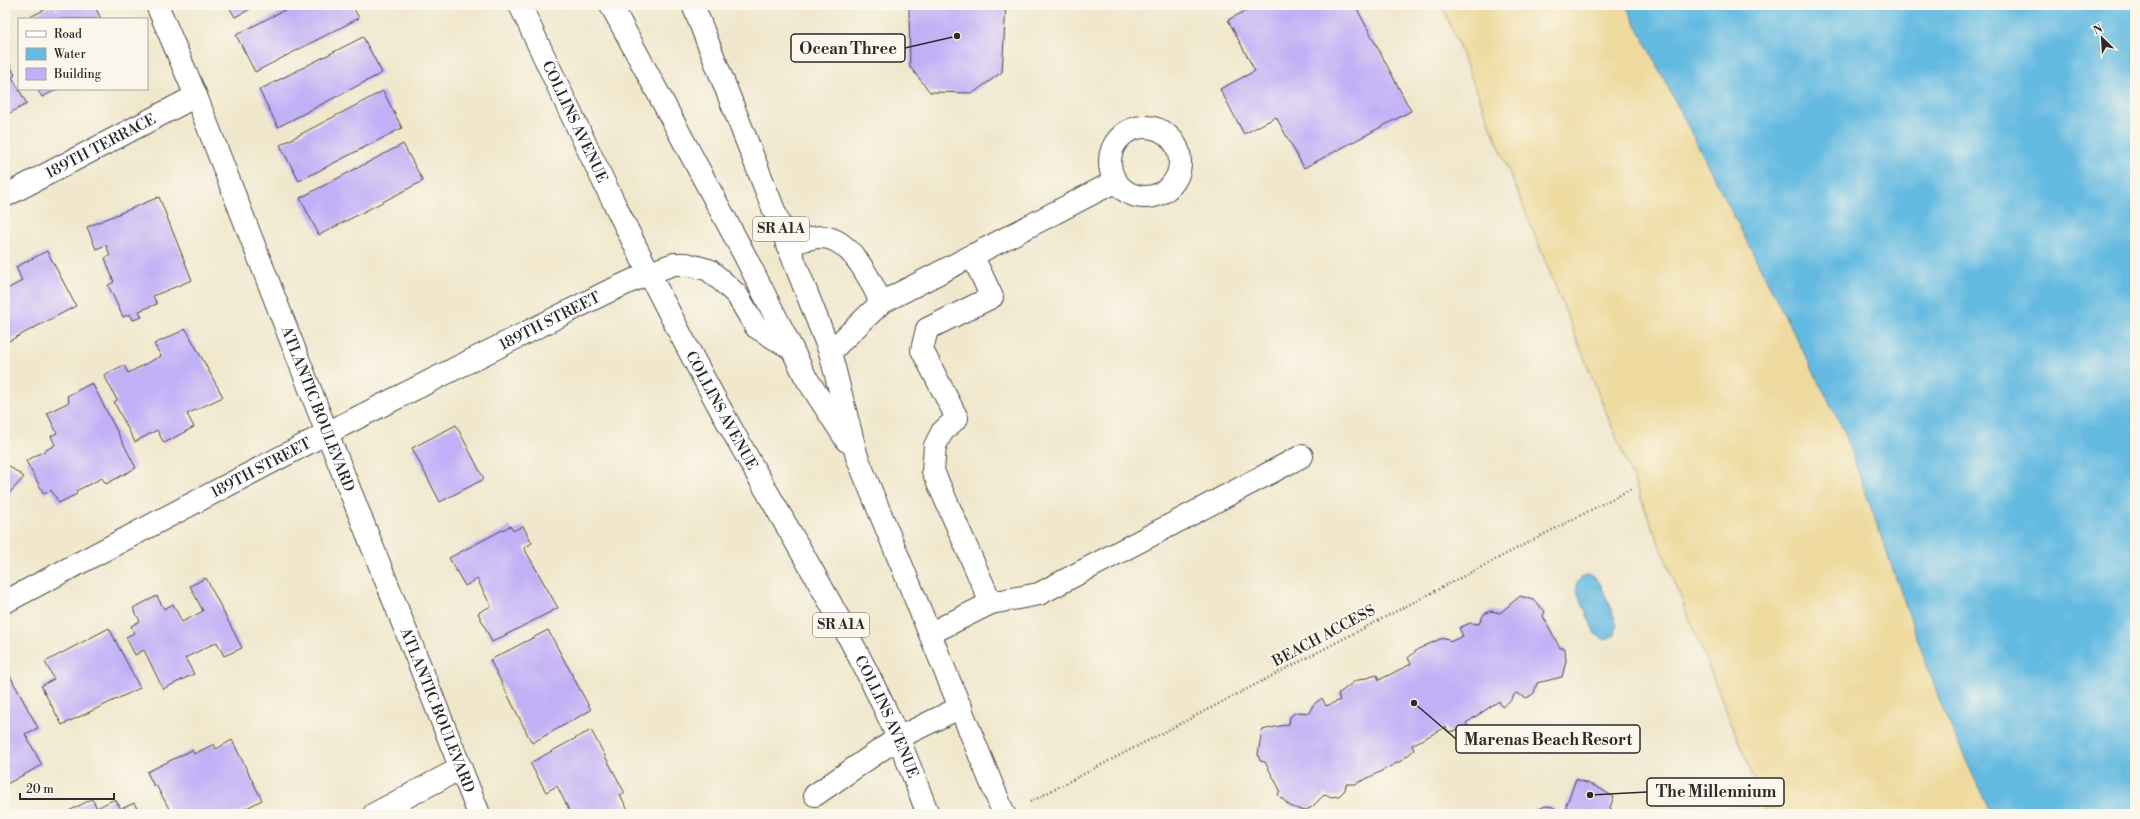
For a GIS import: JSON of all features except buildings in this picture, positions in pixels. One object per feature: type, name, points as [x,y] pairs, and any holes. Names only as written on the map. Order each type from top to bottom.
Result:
[{"type":"main road","name":"ATLANTIC BOULEVARD","points":[[157,5],[196,96],[326,433],[479,814]]},
{"type":"main road","name":"COLLINS AVENUE","points":[[520,5],[649,273],[728,422],[856,651],[898,738],[928,814]]},
{"type":"main road","points":[[611,5],[743,252],[805,376],[857,457]]},
{"type":"main road","name":"SR A1A","points":[[692,5],[830,352],[857,457],[1004,814]]},
{"type":"main road","name":"189TH TERRACE","points":[[5,196],[196,96]]},
{"type":"main road","points":[[830,352],[881,303],[1116,181]]},
{"type":"main road","points":[[787,245],[821,237],[840,242],[868,274],[881,303]]},
{"type":"main road","points":[[972,255],[992,297],[927,329],[922,350],[957,418],[942,432],[935,446],[933,471],[991,603]]},
{"type":"main road","name":"189TH STREET","points":[[5,602],[326,433],[605,293],[649,273],[674,264],[687,264],[709,270],[737,295],[756,327],[792,349]]},
{"type":"main road","points":[[930,633],[991,603],[1039,594],[1302,456]]},
{"type":"main road","points":[[815,795],[898,738],[961,707]]},
{"type":"main road","points":[[374,814],[461,768]]},
{"type":"path","name":"BEACH ACCESS","points":[[1027,804],[1631,489]]},
{"type":"sand","points":[[1442,5],[1626,5],[1843,429],[1943,710],[1991,814],[1768,814]]},
{"type":"water","points":[[1626,5],[2135,5],[2135,814],[1991,814],[1943,710],[1843,429]]},
{"type":"water","points":[[1590,575],[1595,577],[1600,583],[1617,624],[1615,635],[1605,640],[1595,634],[1577,591],[1579,580]]},
{"type":"place","name":"Ocean Three","points":[[957,36]]},
{"type":"place","name":"Marenas Beach Resort","points":[[1414,703]]},
{"type":"place","name":"The Millennium","points":[[1590,795]]}]
